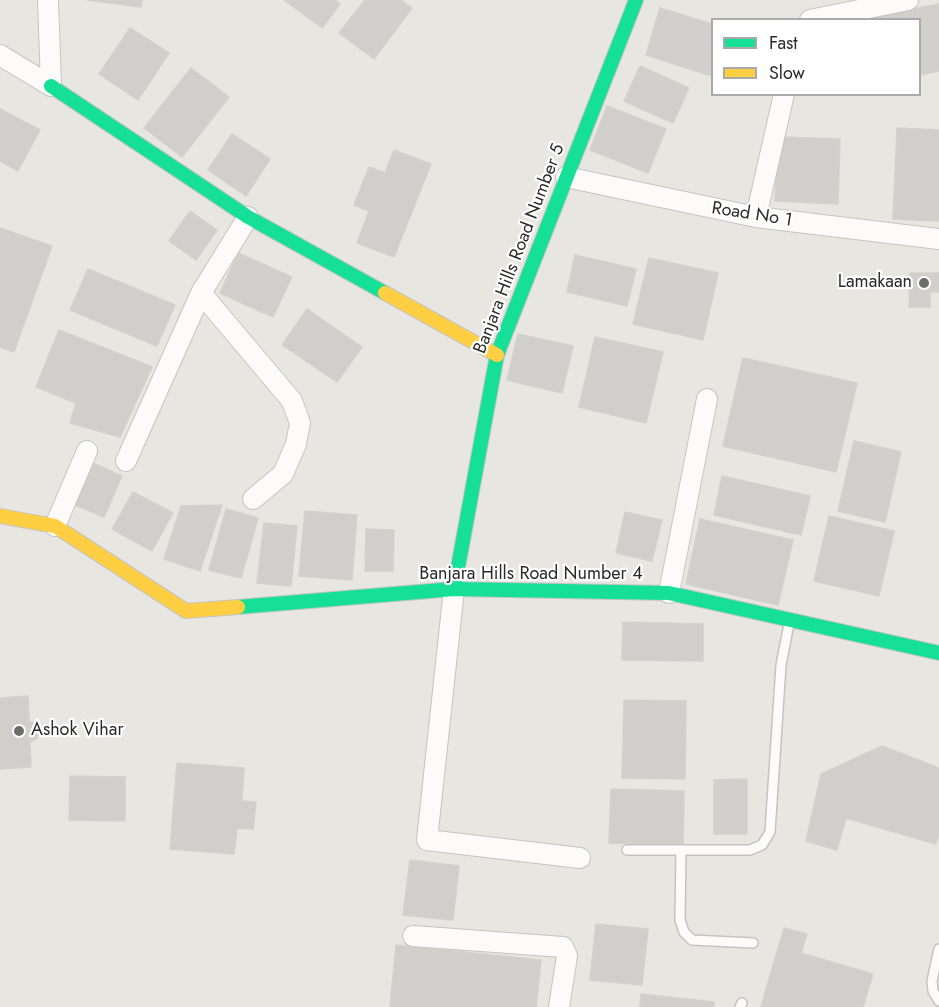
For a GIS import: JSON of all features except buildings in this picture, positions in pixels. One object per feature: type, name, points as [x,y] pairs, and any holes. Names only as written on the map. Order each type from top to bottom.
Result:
[{"type":"street","points":[[48,0],[51,86]]},
{"type":"street","name":"Banjara Hills Road Number 5","points":[[454,589],[497,355],[636,0]]},
{"type":"street","points":[[820,18],[908,0]]},
{"type":"street","points":[[0,55],[51,86],[248,217],[497,355]]},
{"type":"street","points":[[756,217],[784,96]]},
{"type":"street","name":"Road No 1","points":[[566,177],[756,217],[939,239]]},
{"type":"street","points":[[126,461],[201,293],[248,217]]},
{"type":"street","points":[[201,293],[292,401],[300,423],[296,444],[283,474],[253,499]]},
{"type":"street","points":[[669,593],[707,399]]},
{"type":"street","points":[[56,526],[87,451]]},
{"type":"street","name":"Banjara Hills Road Number 4","points":[[0,516],[56,526],[186,611],[454,589],[669,593],[939,653]]},
{"type":"street","points":[[454,589],[427,840],[580,858]]},
{"type":"street","points":[[413,936],[563,947],[567,956],[560,1007]]},
{"type":"lane","points":[[627,850],[750,850],[762,845],[770,832],[781,665],[789,621]]},
{"type":"lane","points":[[681,850],[680,920],[684,932],[692,940],[753,943]]},
{"type":"lane","points":[[939,949],[932,981],[933,991],[939,1001]]},
{"type":"traffic: fast","points":[[454,589],[497,355],[636,0]]},
{"type":"traffic: fast","points":[[51,86],[248,217],[385,293]]},
{"type":"traffic: fast","points":[[238,607],[454,589],[669,593],[939,653]]},
{"type":"traffic: slow","points":[[385,293],[497,355]]},
{"type":"traffic: slow","points":[[0,516],[55,526],[186,611],[238,607]]},
{"type":"place","name":"Lamakaan","points":[[924,283]]},
{"type":"place","name":"Ashok Vihar","points":[[19,731]]}]
